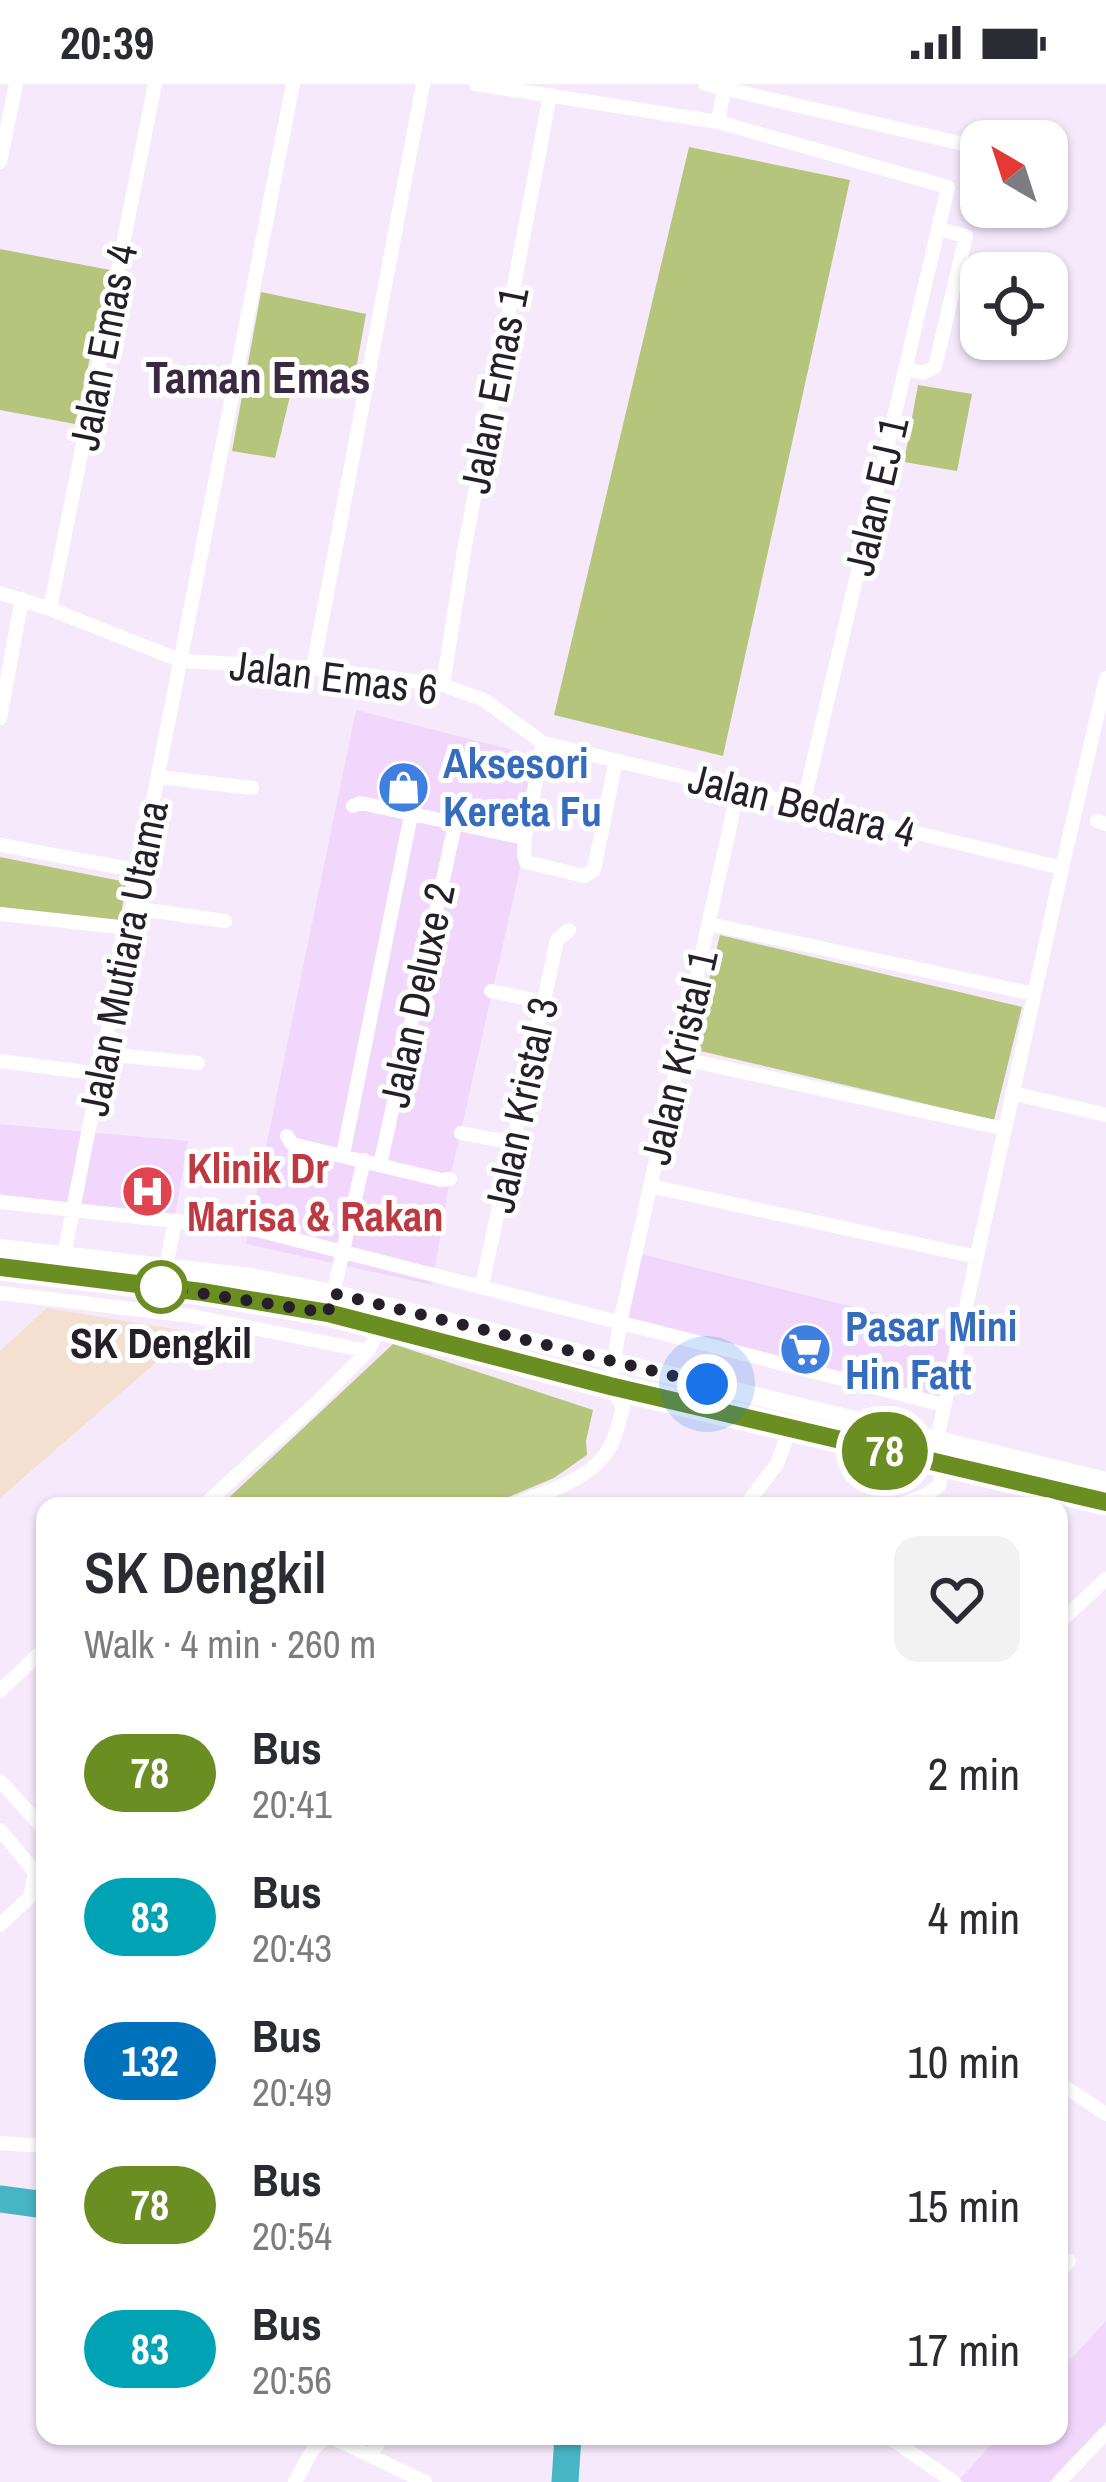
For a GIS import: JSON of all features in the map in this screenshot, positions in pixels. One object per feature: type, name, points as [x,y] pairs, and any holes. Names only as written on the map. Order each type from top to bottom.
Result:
[{"type":"main road","points":[[0,1248],[251,1277],[330,1303],[615,1362],[1106,1481]]},
{"type":"main road","points":[[0,1267],[330,1303],[381,1327],[610,1386],[1106,1502]]},
{"type":"street","points":[[0,162],[16,84]]},
{"type":"street","name":"Jalan Emas 4","points":[[50,609],[155,84]]},
{"type":"street","name":"Jalan Mutiara Utama","points":[[64,1256],[293,84]]},
{"type":"street","points":[[313,668],[423,84]]},
{"type":"street","points":[[476,84],[550,95],[583,92],[718,122],[725,86]]},
{"type":"street","points":[[705,84],[960,143]]},
{"type":"street","name":"Jalan Emas 1","points":[[442,685],[550,95]]},
{"type":"street","name":"Jalan EJ 1","points":[[718,122],[948,187],[803,806]]},
{"type":"street","points":[[906,369],[923,373],[935,368],[966,236],[938,229]]},
{"type":"street","name":"Jalan Emas 6","points":[[0,593],[182,661],[313,668],[442,685],[484,700],[543,743]]},
{"type":"street","points":[[0,718],[22,599]]},
{"type":"street","points":[[0,617],[18,621]]},
{"type":"street","points":[[937,1439],[1106,678]]},
{"type":"street","points":[[543,743],[525,838],[526,862],[584,876],[594,870],[616,760]]},
{"type":"street","name":"Jalan Bedara 4","points":[[543,743],[1062,868]]},
{"type":"street","points":[[159,777],[252,788]]},
{"type":"street","name":"Jalan Kristal 1","points":[[531,1497],[597,1465],[611,1447],[623,1407],[610,1386],[620,1323],[738,790]]},
{"type":"street","points":[[353,806],[361,802],[525,838]]},
{"type":"street","points":[[343,1155],[411,815]]},
{"type":"street","name":"Jalan Deluxe 2","points":[[380,1165],[455,825]]},
{"type":"street","points":[[0,845],[140,871]]},
{"type":"street","points":[[133,908],[225,921]]},
{"type":"street","points":[[0,914],[129,928]]},
{"type":"street","points":[[709,924],[1034,994]]},
{"type":"street","name":"Jalan Kristal 3","points":[[482,1286],[557,940],[568,930]]},
{"type":"street","points":[[491,991],[544,1002]]},
{"type":"street","points":[[104,1054],[198,1063]]},
{"type":"street","points":[[679,1058],[1005,1129]]},
{"type":"street","points":[[0,1061],[100,1074]]},
{"type":"street","points":[[1012,1093],[1106,1114]]},
{"type":"street","points":[[461,1132],[513,1143]]},
{"type":"street","points":[[287,1136],[292,1144],[450,1179]]},
{"type":"street","points":[[330,1303],[364,1160]]},
{"type":"street","points":[[650,1186],[976,1257]]},
{"type":"street","points":[[0,1202],[256,1229],[944,1405]]},
{"type":"street","points":[[166,1266],[175,1221]]},
{"type":"street","points":[[0,1293],[191,1316],[368,1351]]},
{"type":"street","points":[[213,1497],[368,1351],[381,1327]]},
{"type":"street","points":[[752,1497],[777,1464],[790,1427]]},
{"type":"street","points":[[921,1497],[938,1486],[944,1465]]},
{"type":"street","points":[[1068,1615],[1106,1580]]},
{"type":"street","points":[[0,1691],[36,1657]]},
{"type":"street","points":[[0,1781],[36,1820]]},
{"type":"street","points":[[0,1830],[35,1872],[30,1897],[0,1925]]},
{"type":"street","points":[[1068,2089],[1106,2114]]},
{"type":"street","points":[[0,2143],[36,2145]]},
{"type":"street","points":[[1059,2482],[1106,2433]]},
{"type":"street","points":[[295,2482],[318,2445]]},
{"type":"street","points":[[347,2445],[425,2482]]},
{"type":"street","points":[[370,2456],[377,2445]]},
{"type":"street","points":[[906,2445],[955,2482]]},
{"type":"shaded area","points":[[356,710],[537,756],[520,816],[520,869],[450,1179],[432,1285],[246,1244]]},
{"type":"shaded area","points":[[0,1124],[188,1141],[175,1216],[0,1194]]},
{"type":"shaded area","points":[[642,1254],[954,1332],[940,1398],[628,1318]]},
{"type":"shaded area","name":"SK Dengkil","points":[[47,1308],[191,1332],[0,1498],[0,1351]]},
{"type":"shaded area","points":[[1106,2321],[1106,2422],[1049,2482],[960,2479],[991,2445],[1068,2445],[1068,2362]]},
{"type":"green space","points":[[689,147],[850,180],[723,756],[554,715]]},
{"type":"green space","points":[[0,249],[110,270],[75,424],[0,410]]},
{"type":"green space","points":[[261,292],[366,314],[353,386],[292,388],[275,458],[232,451]]},
{"type":"green space","points":[[918,385],[972,394],[957,471],[904,462]]},
{"type":"green space","points":[[0,857],[126,882],[120,922],[0,907]]},
{"type":"green space","points":[[720,935],[1022,1007],[994,1120],[692,1049]]},
{"type":"green space","points":[[393,1344],[593,1410],[587,1455],[554,1478],[509,1497],[230,1497]]},
{"type":"waterway","points":[[0,2199],[36,2204]]},
{"type":"waterway","points":[[565,2482],[567,2445]]},
{"type":"bus line","name":"78","points":[[0,1267],[328,1313],[610,1386],[1106,1502]]},
{"type":"place","name":"Aksesori Kereta Fu","points":[[404,787]]},
{"type":"place","name":"Klinik Dr Marisa & Rakan","points":[[148,1192]]},
{"type":"place","name":"SK Dengkil","points":[[161,1287]]},
{"type":"place","name":"Pasar Mini Hin Fatt","points":[[806,1350]]},
{"type":"district","name":"Taman Emas","points":[[258,377]]},
{"type":"route","points":[[161,1287],[328,1313],[332,1293],[707,1384]]}]
